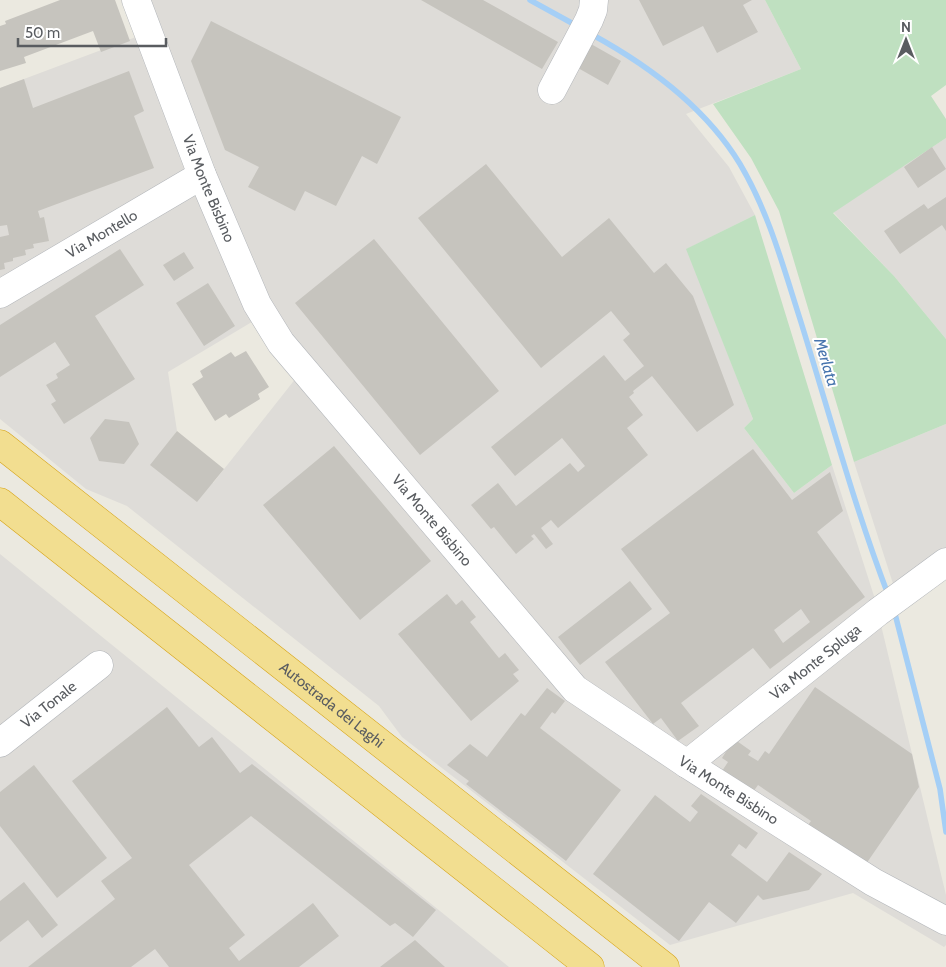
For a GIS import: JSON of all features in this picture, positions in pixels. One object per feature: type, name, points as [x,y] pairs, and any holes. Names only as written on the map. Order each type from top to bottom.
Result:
[{"type":"highway","name":"Autostrada dei Laghi","points":[[0,444],[665,967]]},
{"type":"highway","points":[[0,502],[590,967]]},
{"type":"highway","points":[[556,940],[582,967]]},
{"type":"street","name":"Via Monte Bisbino","points":[[136,0],[202,175],[256,304],[280,343],[576,689],[687,764],[901,897],[945,920]]},
{"type":"street","points":[[552,90],[587,19]]},
{"type":"street","name":"Via Montello","points":[[0,294],[202,175]]},
{"type":"street","name":"Via Monte Spluga","points":[[687,764],[878,612],[946,562]]},
{"type":"street","name":"Via Tonale","points":[[0,743],[99,665]]},
{"type":"shaded area","points":[[131,0],[765,0],[801,69],[686,114],[729,167],[755,215],[687,249],[753,419],[744,428],[794,493],[832,465],[874,596],[946,895],[946,945],[944,947],[853,893],[670,945],[402,737],[379,706],[127,506],[86,489],[0,419],[0,88],[144,34]],"holes":[[[260,317],[300,373],[213,483],[166,446],[177,431],[168,372]]]},
{"type":"shaded area","points":[[946,138],[946,339],[894,276],[833,212]]},
{"type":"shaded area","points":[[946,424],[946,555],[896,593],[854,462]]},
{"type":"shaded area","points":[[0,554],[509,967],[0,967]]},
{"type":"green space","points":[[765,0],[946,0],[946,85],[931,96],[946,119],[946,138],[833,213],[894,276],[946,339],[946,424],[854,462],[779,211],[751,158],[713,104],[801,69]]},
{"type":"green space","points":[[755,215],[832,465],[794,493],[744,428],[753,419],[686,249]]},
{"type":"building","points":[[60,0],[115,0],[130,41],[101,52],[93,31],[24,57],[26,63],[0,71],[0,26],[6,24],[5,21]]},
{"type":"building","points":[[421,0],[483,0],[558,42],[542,69]]},
{"type":"building","points":[[639,0],[752,0],[743,5],[758,32],[717,53],[703,26],[663,46]]},
{"type":"building","points":[[211,21],[401,117],[377,164],[362,156],[336,206],[305,191],[295,211],[248,187],[259,167],[225,150],[191,61]]},
{"type":"building","points":[[591,44],[621,61],[608,85],[578,68]]},
{"type":"building","points":[[129,71],[144,111],[134,116],[154,168],[38,211],[40,218],[44,217],[49,241],[33,244],[34,248],[25,250],[26,255],[13,258],[13,261],[4,263],[5,269],[0,270],[0,237],[9,235],[7,225],[0,226],[0,88],[24,79],[33,108]]},
{"type":"building","points":[[932,147],[946,169],[918,188],[904,167]]},
{"type":"building","points":[[486,164],[562,257],[609,218],[654,273],[666,263],[693,296],[734,405],[697,432],[652,376],[633,391],[634,393],[629,397],[643,415],[627,428],[648,455],[558,528],[551,520],[541,528],[553,544],[546,549],[534,534],[531,536],[534,539],[516,554],[494,527],[491,529],[471,505],[498,483],[516,506],[570,463],[578,472],[585,466],[562,438],[515,476],[491,447],[604,355],[625,381],[644,366],[623,340],[630,334],[611,311],[541,368],[418,218]]},
{"type":"building","points":[[946,197],[946,231],[942,225],[900,254],[884,231],[924,204],[928,209]]},
{"type":"building","points":[[374,239],[499,391],[420,455],[295,303]]},
{"type":"building","points":[[120,249],[144,285],[95,316],[135,379],[64,424],[51,404],[56,401],[46,385],[58,378],[56,374],[70,365],[55,342],[0,377],[0,325]]},
{"type":"building","points":[[184,252],[194,268],[174,281],[163,265]]},
{"type":"building","points":[[208,283],[235,326],[204,346],[176,303]]},
{"type":"building","points":[[246,351],[269,387],[258,394],[260,399],[229,418],[226,414],[215,421],[192,384],[203,377],[200,371],[231,352],[235,357]]},
{"type":"building","points":[[105,419],[129,422],[139,444],[124,464],[99,461],[90,438]]},
{"type":"building","points":[[177,431],[224,469],[197,502],[150,465]]},
{"type":"building","points":[[334,446],[431,561],[360,620],[263,505]]},
{"type":"building","points":[[753,449],[792,500],[830,472],[843,511],[817,532],[865,597],[770,669],[753,648],[681,703],[699,726],[678,741],[661,718],[653,724],[605,662],[670,613],[621,549]],"holes":[[[801,609],[810,622],[783,643],[774,630]]]},
{"type":"building","points":[[630,581],[652,609],[580,665],[558,637]]},
{"type":"building","points":[[447,594],[456,605],[462,600],[476,617],[470,622],[499,658],[505,653],[519,670],[513,674],[519,681],[471,721],[398,634]]},
{"type":"building","points":[[815,687],[912,754],[919,787],[866,864],[808,825],[811,821],[758,785],[753,792],[722,771],[728,762],[722,758],[734,739],[751,751],[748,755],[758,761],[765,751],[769,754]]},
{"type":"building","points":[[547,688],[565,701],[555,714],[552,712],[540,728],[621,790],[566,861],[466,784],[469,781],[447,765],[470,744],[487,757],[521,713],[525,716]]},
{"type":"building","points":[[167,707],[199,747],[212,737],[240,773],[252,764],[436,910],[413,937],[395,923],[390,926],[251,816],[189,865],[245,935],[229,948],[239,961],[313,903],[339,936],[299,967],[169,967],[155,949],[131,967],[28,967],[115,899],[101,881],[132,858],[72,781]]},
{"type":"building","points":[[34,765],[107,858],[57,898],[0,826],[0,792]]},
{"type":"building","points":[[701,794],[758,833],[746,849],[739,844],[731,855],[767,882],[789,852],[822,874],[809,890],[763,900],[758,895],[736,923],[709,902],[679,941],[593,874],[655,795],[690,822],[698,812],[691,806]]},
{"type":"building","points":[[24,882],[58,925],[42,938],[28,920],[0,942],[0,901]]},
{"type":"building","points":[[415,940],[445,967],[380,967]]},
{"type":"waterway","name":"Merlata","points":[[530,0],[579,27]]},
{"type":"waterway","name":"Merlata","points":[[591,34],[654,74],[693,106],[710,124],[740,164],[759,201],[781,260],[853,494],[889,597]]},
{"type":"waterway","name":"Merlata","points":[[894,610],[940,789],[946,832]]}]
